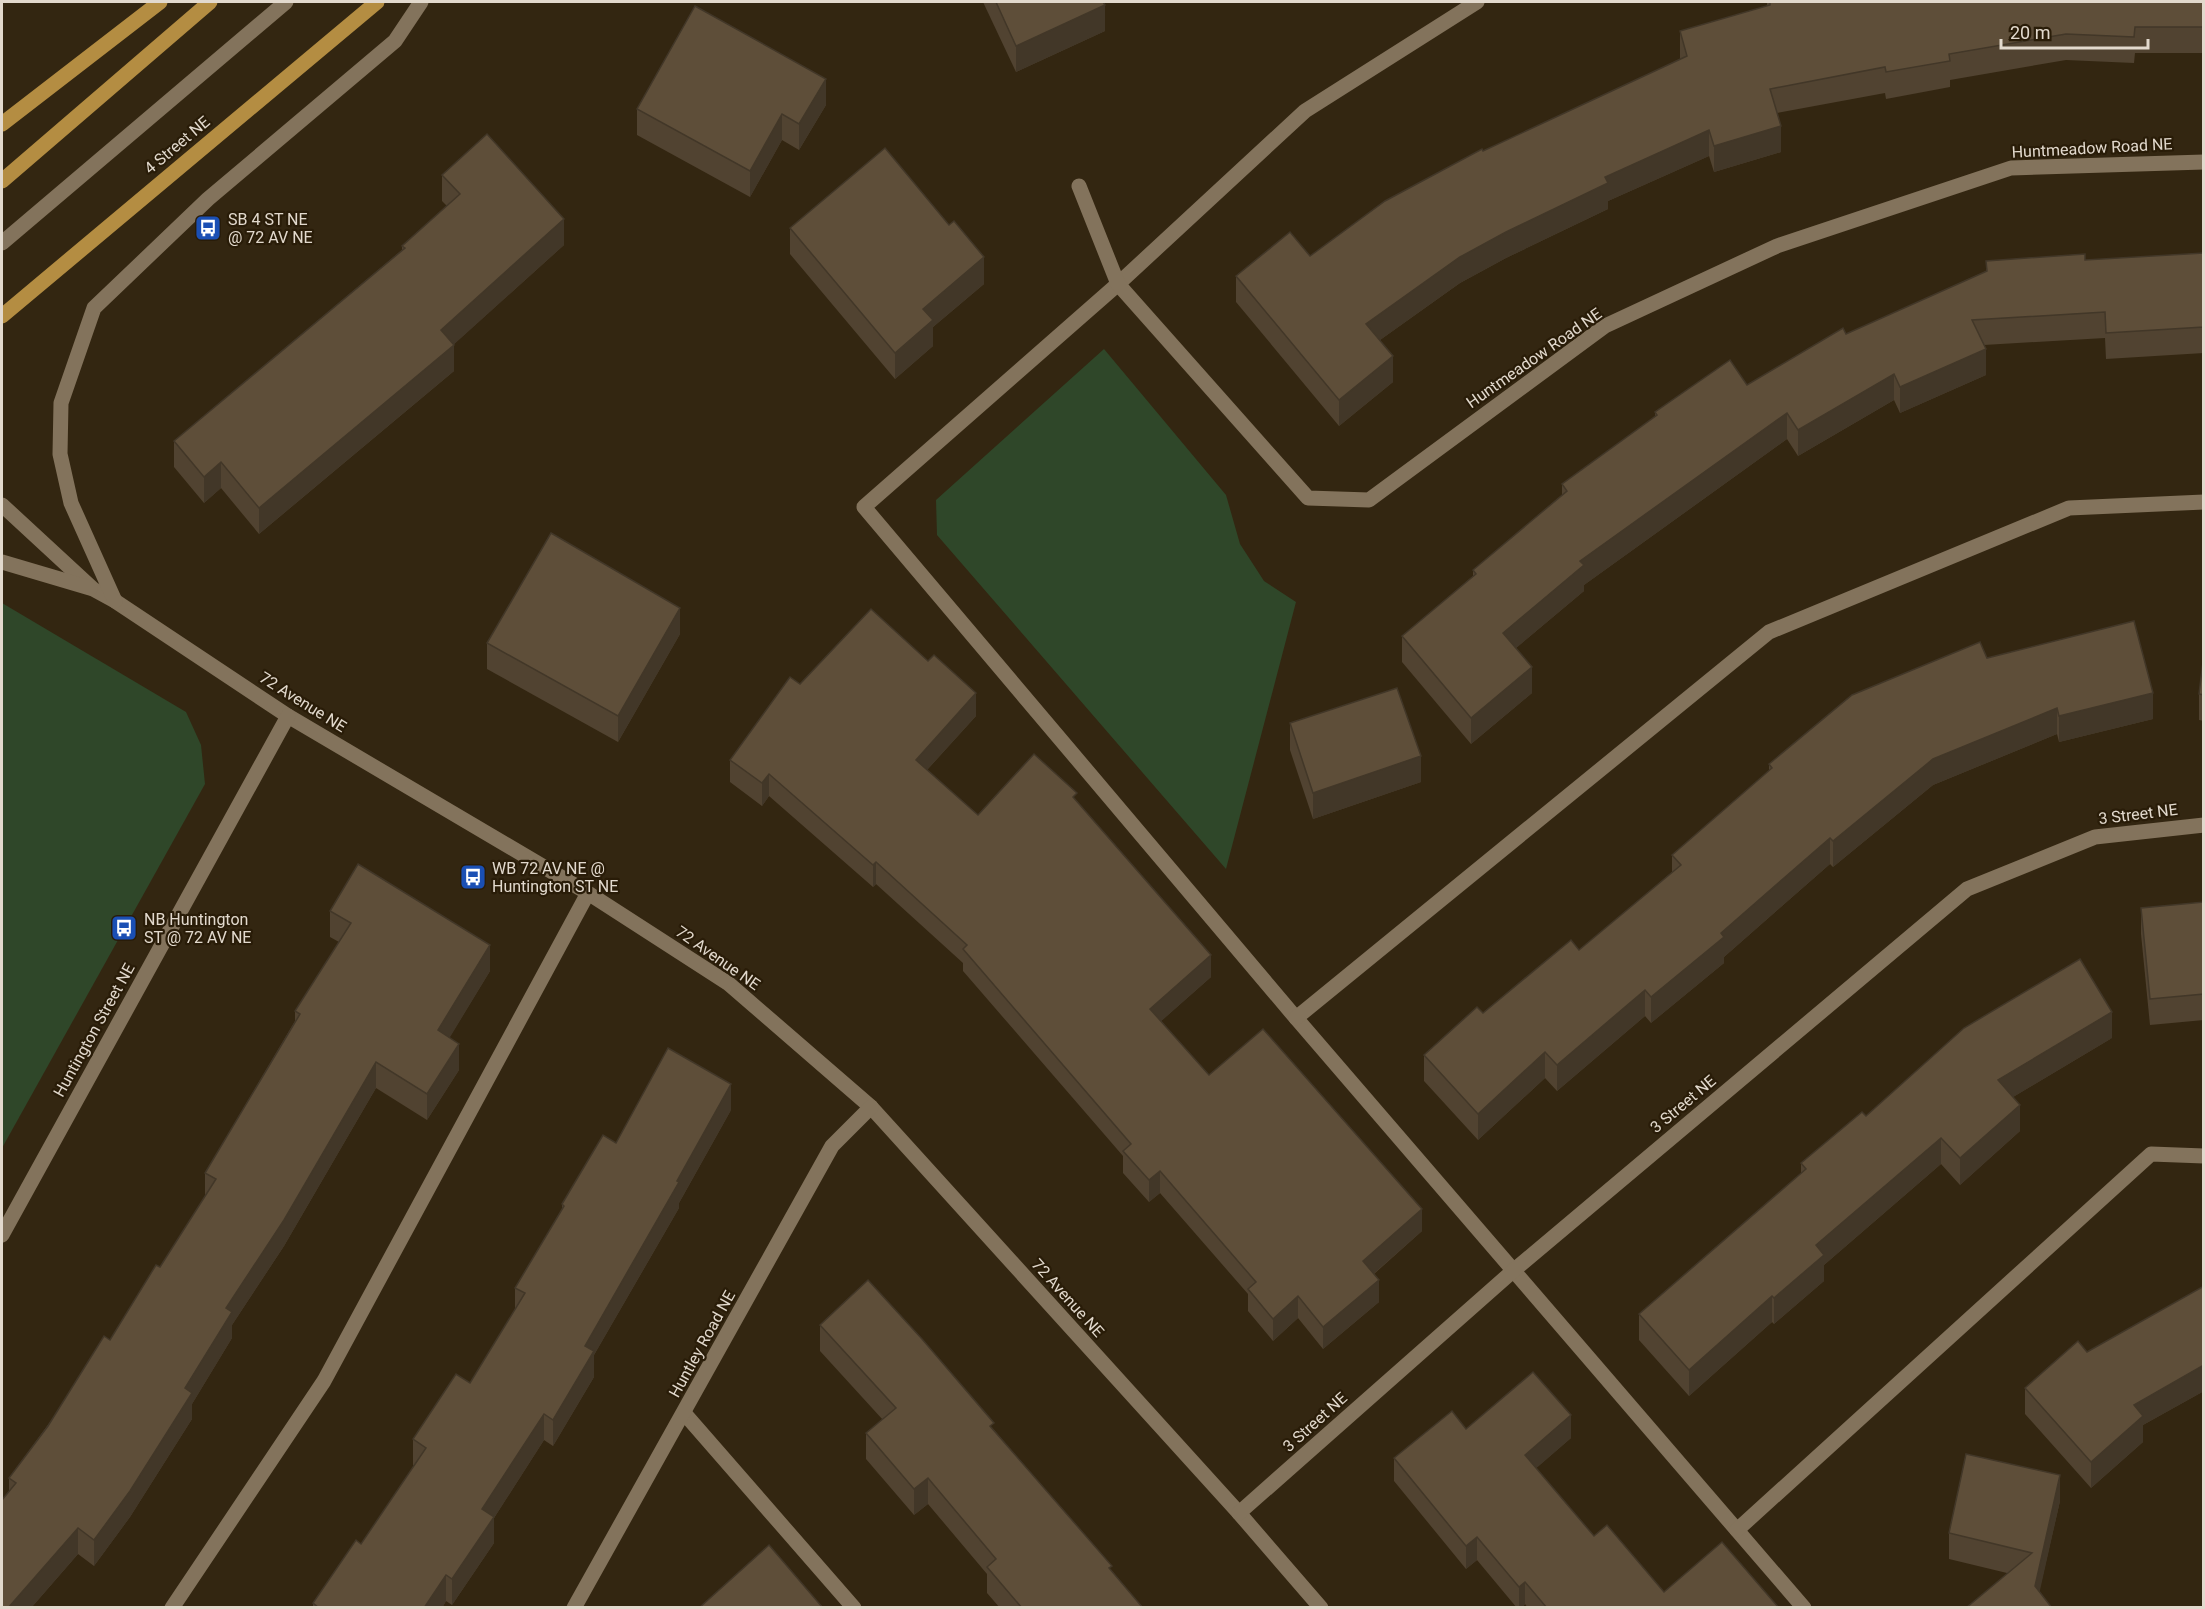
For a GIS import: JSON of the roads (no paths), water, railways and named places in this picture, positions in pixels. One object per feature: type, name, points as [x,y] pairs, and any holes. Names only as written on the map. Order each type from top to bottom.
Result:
[{"type":"main road","points":[[2,124],[160,2]]},
{"type":"main road","points":[[2,181],[210,2]]},
{"type":"main road","name":"4 Street NE","points":[[2,316],[376,2]]},
{"type":"street","points":[[2,243],[286,2]]},
{"type":"street","points":[[115,601],[71,503],[60,454],[61,403],[94,308],[208,199],[394,41],[421,2]]},
{"type":"street","points":[[1477,2],[1305,111],[1119,284],[864,507],[1296,1018],[1804,1608]]},
{"type":"street","name":"Huntmeadow Road NE","points":[[1079,186],[1119,284],[1308,498],[1369,500],[1605,326],[1777,246],[2011,168],[2204,162]]},
{"type":"street","points":[[1296,1018],[1769,632],[2069,508],[2204,502]]},
{"type":"street","name":"72 Avenue NE","points":[[2,505],[93,589],[115,601],[288,716],[588,893],[729,984],[871,1107],[1239,1514],[1321,1608]]},
{"type":"street","points":[[2,562],[93,589]]},
{"type":"street","name":"Huntington Street NE","points":[[2,1235],[288,716]]},
{"type":"street","name":"3 Street NE","points":[[1239,1514],[1513,1270],[1966,889],[2095,837],[2204,825]]},
{"type":"street","points":[[172,1608],[324,1381],[588,893]]},
{"type":"street","name":"Huntley Road NE","points":[[574,1608],[832,1146],[871,1107]]},
{"type":"street","points":[[1737,1530],[2151,1154],[2204,1156]]},
{"type":"street","points":[[684,1413],[854,1608]]},
{"type":"place","name":"SB 4 ST NE @ 72 AV NE","points":[[208,228]]},
{"type":"place","name":"WB 72 AV NE @ Huntington ST NE","points":[[473,877]]},
{"type":"place","name":"NB Huntington ST @ 72 AV NE","points":[[124,928]]}]
